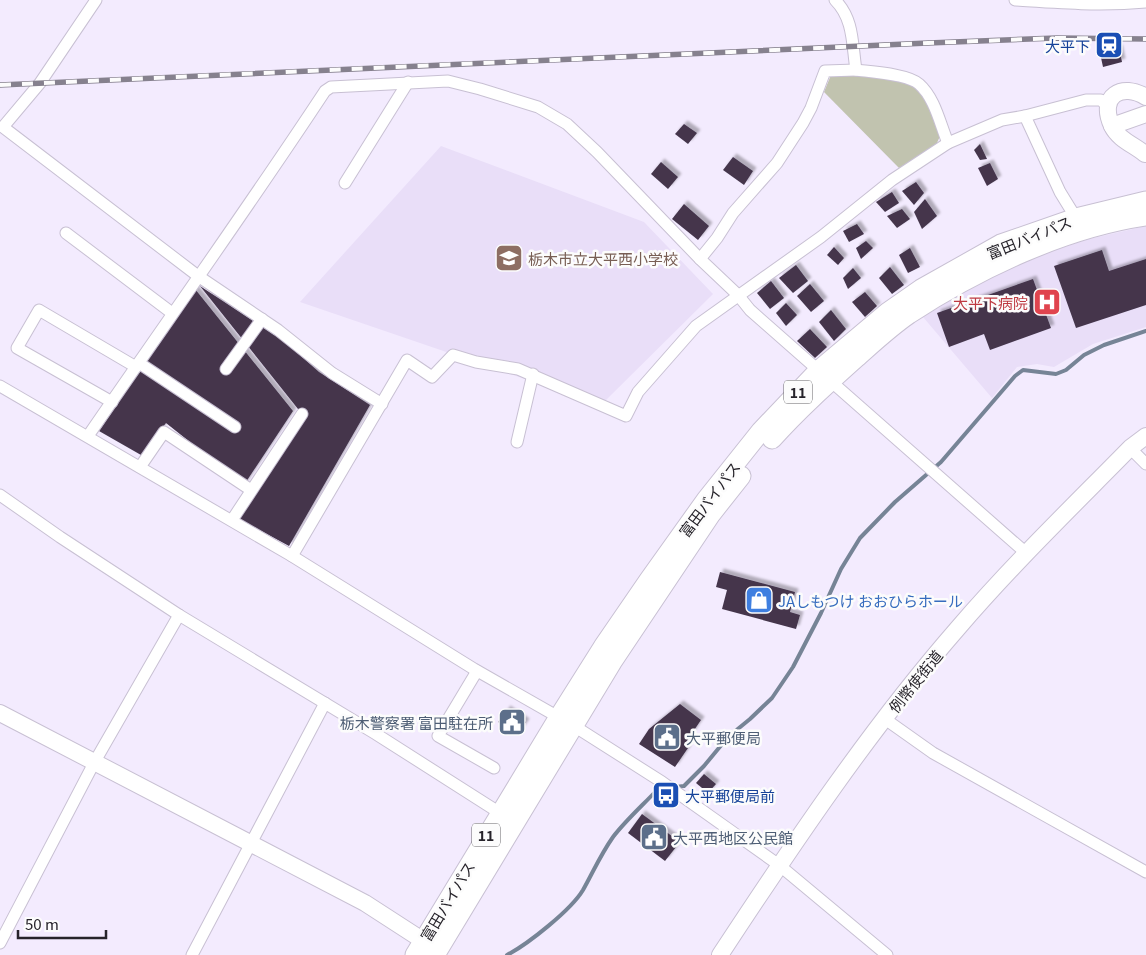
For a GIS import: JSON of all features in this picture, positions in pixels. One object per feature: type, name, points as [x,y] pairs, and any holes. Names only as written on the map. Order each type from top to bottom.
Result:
[{"type":"main road","name":"富田バイパス","points":[[431,951],[567,721],[603,647],[706,500],[762,431],[825,375],[888,312],[922,290],[1001,244],[1076,218],[1146,201]]},
{"type":"main road","name":"富田バイパス","points":[[825,375],[879,338],[908,315],[1007,260],[1084,230],[1146,216]]},
{"type":"main road","name":"富田バイパス","points":[[431,951],[500,812],[567,721]]},
{"type":"street","points":[[96,0],[40,84],[1,128],[198,276],[278,330],[332,373],[382,404]]},
{"type":"street","points":[[835,0],[843,8],[850,24],[856,70]]},
{"type":"street","points":[[1015,0],[1073,4],[1146,2]]},
{"type":"street","points":[[700,259],[733,214],[777,163],[811,108],[825,71],[856,70],[903,77],[918,83],[930,97],[948,143]]},
{"type":"street","points":[[345,183],[408,82]]},
{"type":"street","points":[[88,436],[172,313],[252,201],[325,92],[332,87],[408,82],[448,82],[480,89],[538,107],[567,124],[630,185],[700,259],[738,295],[750,310],[1026,554]]},
{"type":"street","points":[[1146,96],[1138,92],[1112,95],[1108,100],[1107,106],[1112,126],[1117,134],[1146,150]]},
{"type":"street","points":[[292,556],[407,360],[432,377],[453,355],[476,362],[518,369],[626,416],[638,392],[696,326],[821,237],[892,180],[948,143],[1002,120],[1086,100],[1101,100],[1107,106]]},
{"type":"street","points":[[1112,126],[1146,114]]},
{"type":"street","points":[[1025,116],[1060,192],[1076,218]]},
{"type":"street","points":[[66,233],[172,313]]},
{"type":"street","points":[[112,402],[17,348],[39,310],[137,365],[235,427]]},
{"type":"street","points":[[226,370],[262,319]]},
{"type":"street","points":[[517,442],[533,374]]},
{"type":"street","points":[[0,386],[232,520],[477,671],[567,721],[662,782],[779,865],[887,955]]},
{"type":"street","points":[[232,520],[302,414]]},
{"type":"street","points":[[140,467],[164,432],[251,490]]},
{"type":"street","name":"例幣使街道","points":[[720,955],[779,865],[884,719],[957,628],[1026,554],[1130,448],[1146,436]]},
{"type":"street","points":[[1130,448],[1146,464]]},
{"type":"street","points":[[0,495],[179,615],[500,812]]},
{"type":"street","points":[[0,943],[94,762],[179,615]]},
{"type":"street","points":[[477,671],[438,736],[494,768]]},
{"type":"street","points":[[192,955],[325,703]]},
{"type":"street","points":[[0,713],[364,903],[431,951]]},
{"type":"street","points":[[884,719],[933,753],[1146,872]]},
{"type":"shaded area","name":"栃木市立大平西小学校","points":[[441,146],[644,222],[713,294],[601,405],[300,302]]},
{"type":"shaded area","name":"大平下病院","points":[[1146,226],[1146,327],[1093,344],[1054,367],[1037,364],[1017,367],[992,398],[923,317],[972,287],[1024,260],[1089,239]]},
{"type":"green space","points":[[857,73],[904,81],[920,90],[933,110],[941,134],[936,145],[899,168],[824,92],[831,75]]},
{"type":"building","points":[[1119,48],[1122,62],[1103,67],[1100,53]]},
{"type":"building","points":[[684,124],[697,133],[688,144],[675,134]]},
{"type":"building","points":[[980,144],[987,159],[980,160],[974,150]]},
{"type":"building","points":[[733,157],[753,171],[744,185],[723,170]]},
{"type":"building","points":[[661,162],[678,177],[668,189],[651,174]]},
{"type":"building","points":[[990,163],[998,179],[987,186],[978,168]]},
{"type":"building","points":[[916,182],[924,193],[914,205],[902,191]]},
{"type":"building","points":[[892,192],[899,203],[885,212],[876,202]]},
{"type":"building","points":[[925,199],[937,216],[922,229],[914,212]]},
{"type":"building","points":[[684,204],[709,226],[698,240],[672,219]]},
{"type":"building","points":[[902,209],[910,219],[897,228],[887,216]]},
{"type":"building","points":[[857,224],[864,234],[849,242],[843,231]]},
{"type":"building","points":[[866,241],[873,248],[861,259],[856,248]]},
{"type":"building","points":[[834,247],[844,258],[838,265],[827,255]]},
{"type":"building","points":[[910,248],[920,267],[908,273],[899,255]]},
{"type":"building","points":[[1102,250],[1109,271],[1146,259],[1146,305],[1076,328],[1054,266]]},
{"type":"building","points":[[796,265],[808,281],[793,293],[779,278]]},
{"type":"building","points":[[890,267],[904,285],[892,294],[879,278]]},
{"type":"building","points":[[853,268],[861,278],[848,289],[843,278]]},
{"type":"building","points":[[1033,279],[1051,328],[990,350],[984,334],[949,347],[937,313]]},
{"type":"building","points":[[771,281],[784,298],[770,309],[757,293]]},
{"type":"building","points":[[810,284],[824,301],[811,312],[797,296]]},
{"type":"building","points":[[200,286],[285,342],[319,372],[370,405],[289,546],[239,519],[302,414]]},
{"type":"building","points":[[195,289],[293,411],[244,485],[166,423],[141,455],[99,431]]},
{"type":"building","points":[[865,292],[877,306],[865,317],[852,302]]},
{"type":"building","points":[[786,303],[797,315],[786,326],[776,313]]},
{"type":"building","points":[[831,310],[846,329],[834,341],[819,322]]},
{"type":"building","points":[[810,329],[827,347],[815,358],[797,341]]},
{"type":"building","name":"JAしもつけ おおひらホール","points":[[720,572],[795,592],[790,612],[800,615],[796,629],[722,609],[727,590],[716,587]]},
{"type":"building","name":"大平郵便局","points":[[680,704],[701,720],[684,745],[688,748],[675,767],[639,744],[649,729]]},
{"type":"building","name":"栃木警察署 富田駐在所","points":[[507,709],[526,722],[517,735],[498,722]]},
{"type":"building","points":[[704,774],[716,784],[708,793],[696,783]]},
{"type":"building","name":"大平西地区公民館","points":[[642,814],[680,842],[665,861],[628,833]]},
{"type":"waterway","points":[[675,787],[684,786],[704,766],[728,737],[772,698],[793,667],[841,569],[860,538],[895,502],[941,462],[1015,376],[1023,370],[1056,374],[1066,370],[1084,355],[1104,345],[1146,331]]},
{"type":"waterway","points":[[507,955],[537,935],[569,907],[583,890],[613,837],[658,789],[665,788]]},
{"type":"railway","points":[[0,85],[928,43],[1057,38],[1146,39]]},
{"type":"place","name":"大平下","points":[[1109,45]]},
{"type":"place","name":"栃木市立大平西小学校","points":[[509,258]]},
{"type":"place","name":"大平下病院","points":[[1047,302]]},
{"type":"place","name":"JAしもつけ おおひらホール","points":[[759,600]]},
{"type":"place","name":"栃木警察署 富田駐在所","points":[[512,722]]},
{"type":"place","name":"大平郵便局","points":[[667,737]]},
{"type":"place","name":"大平郵便局前","points":[[666,795]]},
{"type":"place","name":"大平西地区公民館","points":[[654,837]]}]
